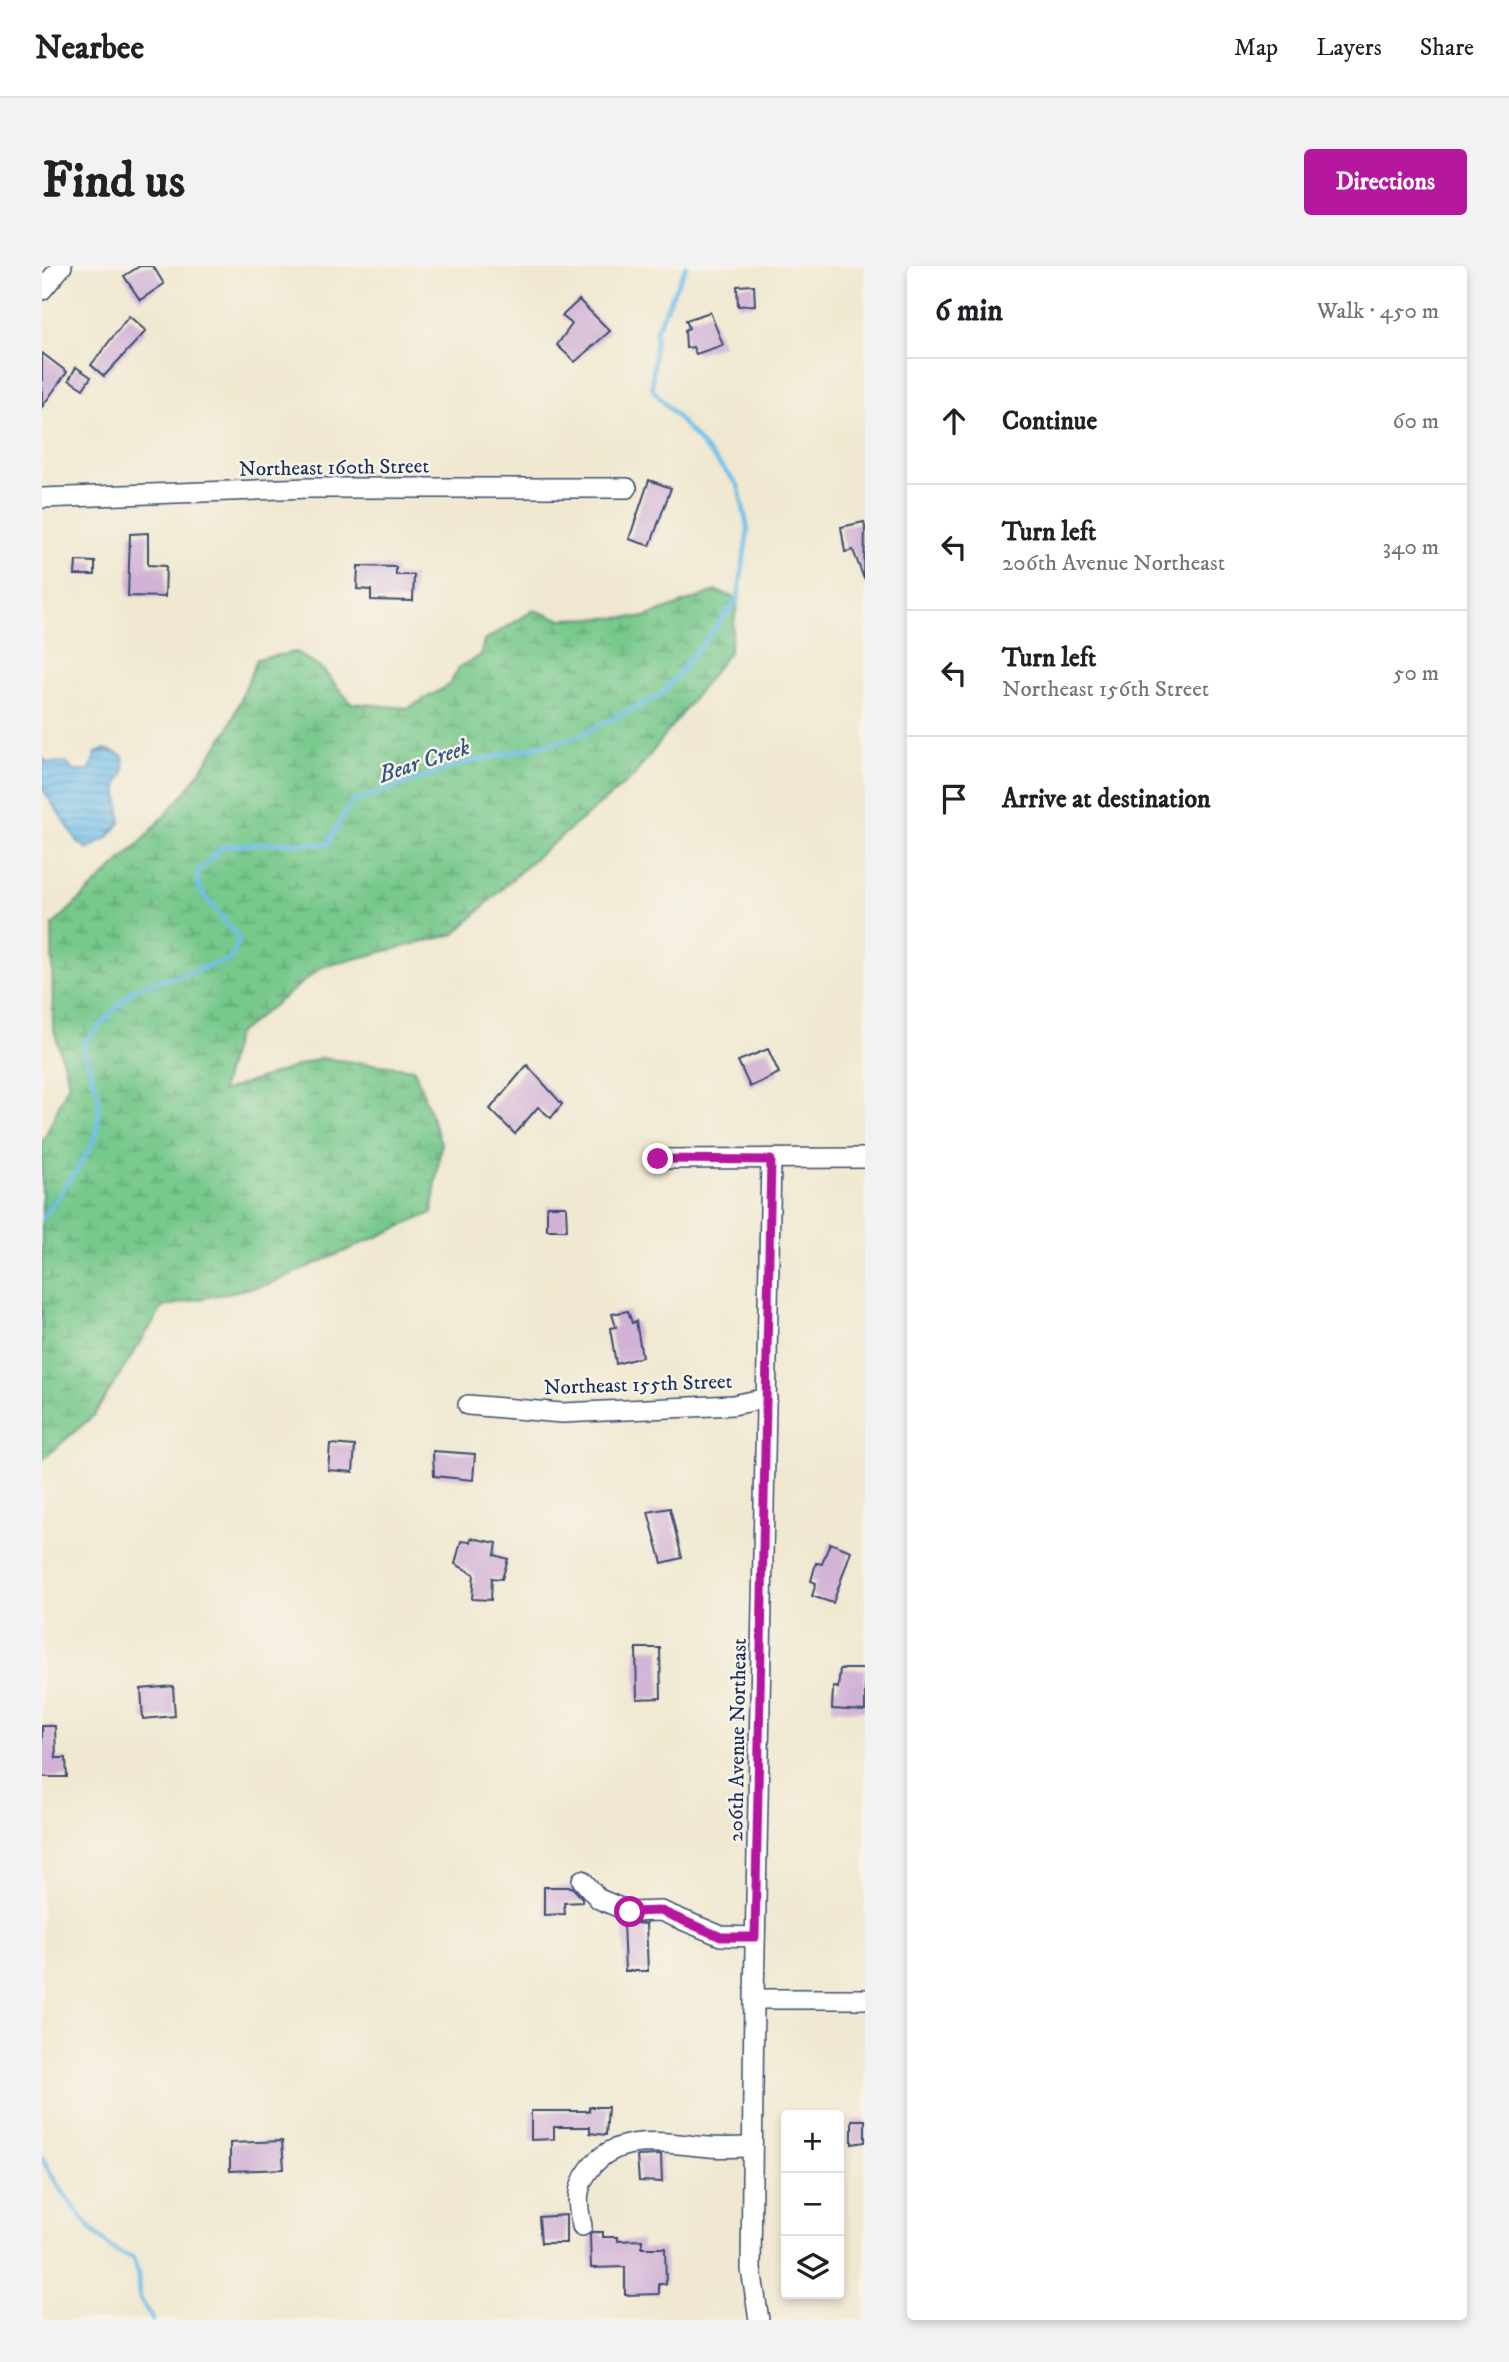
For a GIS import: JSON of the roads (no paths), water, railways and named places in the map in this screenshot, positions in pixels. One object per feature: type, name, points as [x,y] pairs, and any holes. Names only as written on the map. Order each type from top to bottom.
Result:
[{"type":"street","points":[[42,290],[62,266]]},
{"type":"street","name":"Northeast 160th Street","points":[[42,498],[309,488],[627,488]]},
{"type":"street","points":[[658,1159],[865,1158]]},
{"type":"street","name":"206th Avenue Northeast","points":[[759,2320],[751,2269],[752,2147],[771,1160]]},
{"type":"street","name":"Northeast 155th Street","points":[[468,1405],[562,1413],[733,1405],[766,1398]]},
{"type":"street","points":[[582,1880],[599,1899],[630,1912],[661,1911],[721,1937],[755,1937]]},
{"type":"street","points":[[754,1999],[865,2000]]},
{"type":"street","points":[[582,2226],[577,2204],[580,2184],[593,2164],[610,2150],[645,2143],[752,2147]]},
{"type":"water","points":[[105,749],[123,756],[124,772],[117,785],[121,822],[107,838],[88,849],[79,843],[42,788],[42,757],[47,763],[66,762],[73,771],[89,771],[96,753]]},
{"type":"waterway","name":"Bear Creek","points":[[42,1219],[81,1164],[97,1134],[99,1096],[82,1045],[134,989],[231,959],[239,939],[199,888],[198,872],[223,846],[328,844],[350,803],[459,765],[576,737],[662,694],[738,599],[748,529],[738,485],[652,389],[656,330],[686,266]]},
{"type":"waterway","name":"Bear Creek","points":[[42,2157],[64,2194],[86,2223],[117,2252],[133,2258],[138,2274],[139,2296],[152,2320]]}]
